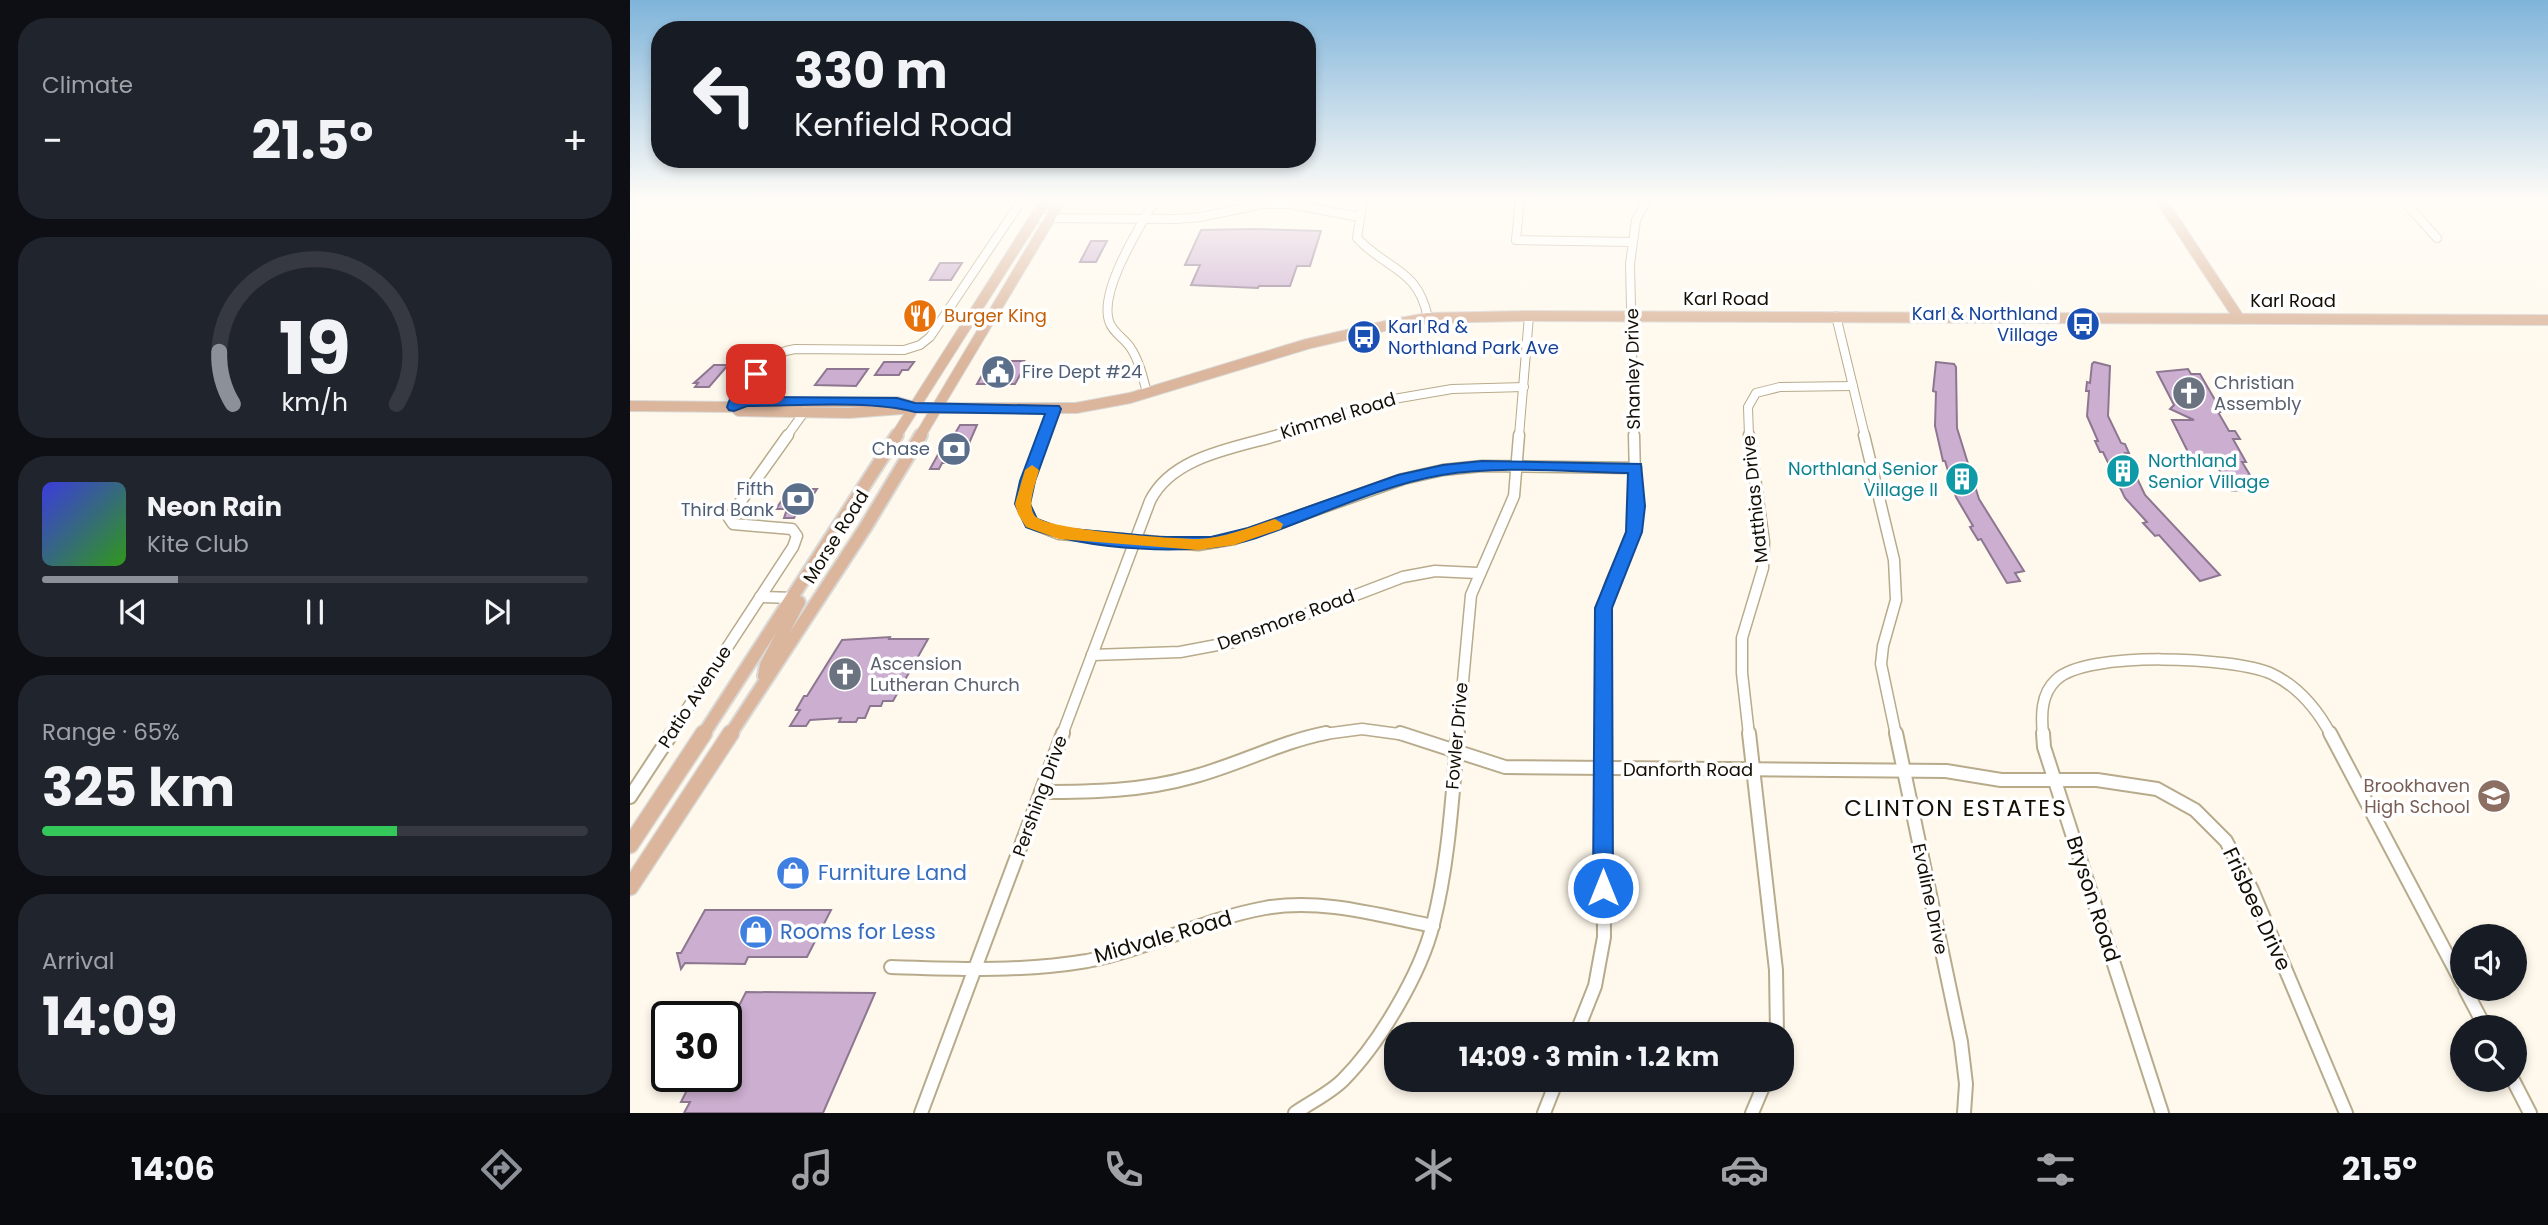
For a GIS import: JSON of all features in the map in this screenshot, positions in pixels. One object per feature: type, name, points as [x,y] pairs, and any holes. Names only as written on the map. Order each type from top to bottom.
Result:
[{"type":"main road","name":"Morse Road","points":[[630,845],[794,598],[1013,252]]},
{"type":"main road","name":"Morse Road","points":[[630,887],[939,408],[1030,252]]},
{"type":"main road","points":[[2195,252],[2239,318]]},
{"type":"main road","name":"Karl Road","points":[[734,407],[739,411],[894,411],[915,408],[1054,409],[1102,403],[1147,393],[1323,340],[1428,318],[1836,316],[2548,320]]},
{"type":"main road","name":"Karl Road","points":[[630,406],[734,407],[745,402],[897,402],[915,408]]},
{"type":"main road","points":[[764,683],[766,665],[798,606],[800,600],[794,598]]},
{"type":"street","points":[[734,407],[737,397],[768,359],[778,352],[795,349],[904,350],[920,345],[930,337],[987,252]]},
{"type":"street","points":[[1129,252],[1111,291],[1106,312],[1110,323],[1135,357],[1147,393]]},
{"type":"street","points":[[1370,252],[1417,282],[1426,299],[1428,318]]},
{"type":"street","name":"Shanley Drive","points":[[1581,1022],[1595,986],[1604,937],[1603,608],[1634,532],[1637,506],[1632,252]]},
{"type":"street","name":"Fowler Drive","points":[[1295,1113],[1341,1082],[1363,1058],[1384,1029],[1407,988],[1433,926],[1443,884],[1469,610],[1477,573],[1506,521],[1518,466],[1529,316]]},
{"type":"street","name":"Evaline Drive","points":[[1836,316],[1894,560],[1896,600],[1883,646],[1881,664],[1961,1042],[1966,1084],[1964,1113]]},
{"type":"street","name":"Matthias Drive","points":[[1777,1022],[1776,970],[1742,673],[1742,638],[1763,568],[1764,542],[1748,429],[1748,407],[1756,393],[1780,387],[1853,386]]},
{"type":"street","name":"Kimmel Road","points":[[1161,481],[1183,466],[1202,459],[1377,402],[1452,389],[1524,387]]},
{"type":"street","points":[[1054,409],[1023,504],[1031,523],[1059,534],[1198,545],[1234,539],[1414,476],[1456,468],[1636,468]]},
{"type":"street","name":"Patio Avenue","points":[[630,797],[797,536],[792,529],[741,526],[733,524],[729,518],[805,411]]},
{"type":"street","name":"Pershing Drive","points":[[921,1113],[1154,489],[1161,481]]},
{"type":"street","name":"Densmore Road","points":[[1092,655],[1154,655],[1210,649],[1243,639],[1403,577],[1435,571],[1477,573]]},
{"type":"street","points":[[760,597],[794,598]]},
{"type":"street","name":"Bryson Road","points":[[2162,1113],[2055,780],[2039,722],[2041,703],[2051,685],[2067,672],[2088,663],[2112,661],[2225,661],[2264,670],[2291,685],[2310,701],[2323,720],[2450,960]]},
{"type":"street","name":"Danforth Road","points":[[1041,792],[1095,792],[1168,782],[1224,767],[1295,740],[1335,731],[1362,729],[1390,731],[1430,741],[1456,753],[1504,767],[1946,771],[2001,780],[2055,780]]},
{"type":"street","name":"Frisbee Drive","points":[[2055,780],[2097,780],[2157,789],[2195,810],[2226,841],[2252,890],[2346,1113]]},
{"type":"street","name":"Midvale Road","points":[[891,967],[976,968],[1064,964],[1107,956],[1266,908],[1321,906],[1433,926]]},
{"type":"street","points":[[1544,1113],[1552,1092]]},
{"type":"street","points":[[1752,1113],[1761,1092]]},
{"type":"street","points":[[2519,1092],[2530,1113]]},
{"type":"building","points":[[1085,252],[1101,252],[1096,262],[1080,262]]},
{"type":"building","points":[[1191,252],[1314,252],[1310,266],[1297,266],[1290,286],[1258,288],[1191,285],[1200,265],[1185,265]]},
{"type":"building","points":[[940,263],[962,263],[951,280],[930,280]]},
{"type":"building","name":"Fire Dept #24","points":[[990,361],[1024,361],[1022,364],[1026,364],[1015,384],[977,384]]},
{"type":"building","points":[[884,362],[914,362],[908,370],[902,370],[899,375],[875,375]]},
{"type":"building","name":"Northland Senior Village II","points":[[1936,362],[1954,364],[1956,367],[1957,428],[1979,499],[2024,571],[2015,573],[2020,581],[2007,583],[1981,539],[1978,540],[1970,527],[1973,526],[1956,497],[1943,461],[1935,426],[1936,392],[1933,391]]},
{"type":"building","name":"Northland Senior Village","points":[[2094,362],[2110,366],[2108,416],[2121,443],[2125,444],[2129,453],[2125,453],[2145,495],[2220,575],[2200,581],[2159,535],[2155,536],[2143,523],[2147,522],[2125,498],[2103,452],[2100,452],[2087,416],[2087,382],[2090,383]]},
{"type":"building","points":[[714,365],[728,365],[709,387],[695,387],[698,383],[694,383]]},
{"type":"building","points":[[827,369],[868,369],[856,386],[815,385]]},
{"type":"building","points":[[2188,369],[2191,374],[2200,374],[2222,412],[2218,412],[2229,431],[2235,431],[2240,439],[2233,439],[2246,462],[2242,462],[2258,488],[2232,491],[2212,458],[2192,458],[2187,450],[2172,420],[2194,420],[2170,409],[2174,405],[2157,372]]},
{"type":"building","name":"Chase","points":[[960,425],[977,425],[964,455],[956,463],[942,463],[939,469],[930,469],[945,442],[950,442]]},
{"type":"building","name":"Fifth Third Bank","points":[[817,489],[802,512],[797,512],[794,518],[784,518],[787,509],[776,509],[788,491]]},
{"type":"building","name":"Ascension Lutheran Church","points":[[890,637],[889,639],[928,639],[893,701],[883,701],[881,706],[870,706],[865,718],[858,718],[856,722],[839,722],[841,718],[810,720],[806,726],[790,726],[800,710],[796,710],[804,696],[807,696],[842,640]]},
{"type":"building","name":"Rooms for Less","points":[[705,910],[831,910],[807,957],[748,957],[745,964],[685,963],[681,969],[677,953],[681,953]]},
{"type":"building","points":[[746,992],[875,993],[823,1113],[684,1113],[690,1102],[681,1102],[686,1092],[742,1092],[741,1001]]},
{"type":"slow traffic","points":[[1032,470],[1023,504],[1026,514],[1031,523],[1059,534],[1198,545],[1234,539],[1275,524]]},
{"type":"place","name":"Burger King","points":[[920,316]]},
{"type":"place","name":"Karl & Northland Village","points":[[2083,324]]},
{"type":"place","name":"Karl Rd & Northland Park Ave","points":[[1364,337]]},
{"type":"place","name":"Fire Dept #24","points":[[998,372]]},
{"type":"place","name":"Christian Assembly","points":[[2189,393]]},
{"type":"place","name":"Chase","points":[[954,449]]},
{"type":"place","name":"Northland Senior Village","points":[[2123,471]]},
{"type":"place","name":"Northland Senior Village II","points":[[1962,479]]},
{"type":"place","name":"Fifth Third Bank","points":[[798,499]]},
{"type":"place","name":"Ascension Lutheran Church","points":[[845,674]]},
{"type":"place","name":"Brookhaven High School","points":[[2494,796]]},
{"type":"place","name":"Furniture Land","points":[[793,873]]},
{"type":"place","name":"Rooms for Less","points":[[756,932]]},
{"type":"district","name":"CLINTON ESTATES","points":[[1956,808]]},
{"type":"route","points":[[756,374],[737,397],[734,407],[745,402],[897,402],[915,408],[1054,409],[1028,481],[1023,504],[1031,523],[1059,534],[1198,545],[1250,534],[1425,473],[1482,466],[1636,468],[1637,506],[1634,532],[1603,608],[1603,888]]}]
